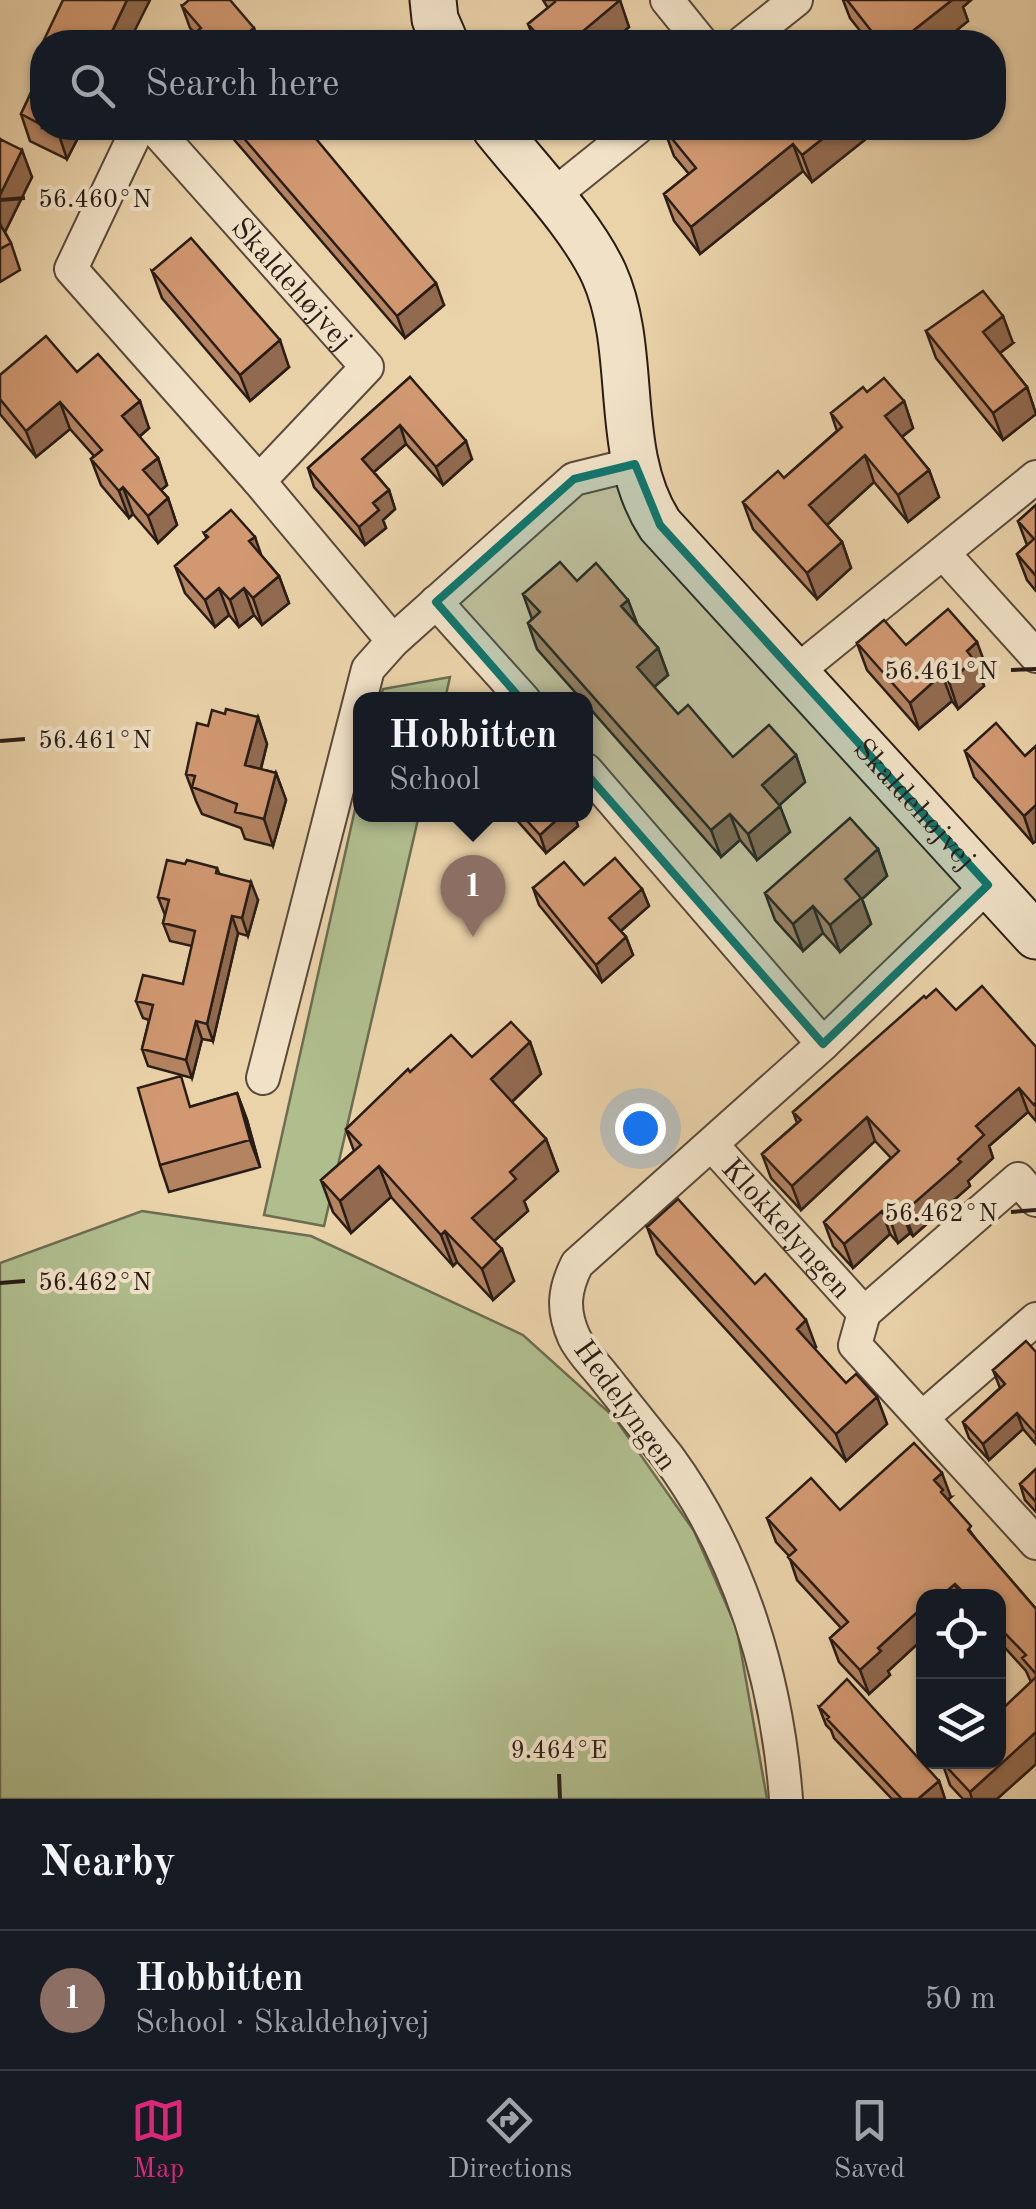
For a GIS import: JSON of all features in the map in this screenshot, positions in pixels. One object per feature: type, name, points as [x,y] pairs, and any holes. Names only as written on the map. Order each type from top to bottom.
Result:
[{"type":"street","points":[[433,0],[440,30]]},
{"type":"street","points":[[667,0],[692,30]]},
{"type":"street","points":[[758,30],[796,0]]},
{"type":"street","points":[[132,140],[71,269],[260,481],[393,641]]},
{"type":"street","name":"Skaldehøjvej","points":[[165,140],[367,367],[260,481]]},
{"type":"street","name":"Skaldehøjvej","points":[[504,140],[575,226],[604,275],[620,336],[635,464],[646,503],[660,525],[1036,936]]},
{"type":"street","points":[[550,198],[622,140]]},
{"type":"street","points":[[362,692],[368,669],[393,641],[574,479],[635,464]]},
{"type":"street","points":[[796,672],[1036,477]]},
{"type":"street","points":[[943,553],[1036,656]]},
{"type":"street","points":[[436,602],[517,692]]},
{"type":"street","points":[[262,1078],[353,727]]},
{"type":"street","points":[[593,778],[823,1044]]},
{"type":"street","name":"Hedelyngen","points":[[786,1799],[782,1741],[759,1642],[722,1548],[670,1460],[575,1340],[565,1311],[566,1286],[576,1264],[823,1044],[988,885]]},
{"type":"street","name":"Klokkelyngen","points":[[712,1145],[864,1312]]},
{"type":"street","name":"Klokkelyngen","points":[[1036,1200],[1018,1179],[864,1312],[855,1345],[1036,1543]]},
{"type":"street","points":[[923,1417],[1036,1319]]},
{"type":"highlighted area","points":[[635,464],[660,525],[988,885],[823,1044],[436,602],[574,479]]},
{"type":"green space","points":[[450,677],[447,692],[382,692]]},
{"type":"green space","points":[[353,818],[353,822],[417,822],[324,1226],[264,1215]]},
{"type":"green space","points":[[142,1211],[311,1236],[523,1335],[614,1417],[694,1531],[737,1629],[767,1799],[0,1799],[0,1263]]},
{"type":"building","points":[[63,0],[127,0],[113,30],[49,30]]},
{"type":"building","points":[[189,0],[230,0],[254,28],[199,30],[201,28],[182,6]]},
{"type":"building","points":[[620,0],[584,30],[533,30],[528,24],[555,2]]},
{"type":"building","points":[[847,0],[952,0],[914,30],[871,30]]},
{"type":"building","points":[[30,95],[30,119],[21,114]]},
{"type":"building","points":[[0,139],[22,150],[0,195]]},
{"type":"building","points":[[245,140],[317,140],[436,283],[397,316]]},
{"type":"building","points":[[673,140],[821,140],[802,155],[793,144],[691,227],[664,194],[696,168]]},
{"type":"building","points":[[0,224],[11,243],[0,249]]},
{"type":"building","points":[[191,238],[280,340],[240,375],[152,271]]},
{"type":"building","points":[[983,291],[1003,316],[983,332],[1027,387],[993,413],[926,331]]},
{"type":"building","points":[[46,336],[77,372],[98,354],[140,401],[122,416],[158,458],[143,470],[168,498],[148,516],[91,459],[102,450],[60,402],[26,431],[0,399],[0,375]]},
{"type":"building","points":[[410,377],[466,441],[436,467],[400,425],[362,459],[389,490],[373,503],[379,510],[359,527],[308,468]]},
{"type":"building","points":[[884,378],[904,401],[885,416],[929,470],[898,495],[865,455],[809,505],[842,542],[807,573],[743,502],[778,471],[784,478],[842,427],[831,413],[863,387],[867,392]]},
{"type":"building","points":[[1036,505],[1036,576],[1017,554],[1034,539],[1018,521]]},
{"type":"building","points":[[231,510],[255,537],[249,541],[279,576],[253,598],[244,588],[230,600],[219,588],[205,600],[175,566]]},
{"type":"building","points":[[560,562],[577,581],[596,563],[628,600],[621,606],[658,648],[637,667],[678,714],[688,705],[733,757],[769,725],[796,755],[762,785],[780,806],[748,834],[730,814],[711,830],[528,623],[540,612],[523,594]]},
{"type":"building","points":[[948,609],[977,642],[967,651],[974,660],[949,682],[942,674],[910,703],[857,643],[884,620],[906,645]]},
{"type":"building","points":[[226,709],[258,717],[245,765],[276,773],[264,819],[235,812],[237,804],[192,787],[195,776],[186,774],[197,723],[208,726],[212,710],[225,714]]},
{"type":"building","points":[[996,723],[1025,756],[1036,746],[1036,805],[1024,816],[965,751]]},
{"type":"building","points":[[850,818],[878,849],[845,879],[861,898],[830,925],[813,906],[793,924],[765,893]]},
{"type":"building","points":[[528,822],[554,822],[540,835]]},
{"type":"building","points":[[615,858],[642,889],[609,918],[626,937],[596,965],[533,888],[564,862],[584,885]]},
{"type":"building","points":[[167,860],[185,864],[187,860],[251,882],[242,918],[232,916],[207,1024],[196,1021],[186,1060],[142,1049],[153,1005],[136,1001],[143,975],[183,984],[195,931],[163,923],[169,900],[158,897]]},
{"type":"building","points":[[982,986],[1036,1047],[1036,1102],[1034,1105],[1019,1088],[976,1126],[984,1135],[958,1159],[961,1162],[904,1212],[901,1209],[890,1219],[882,1211],[844,1244],[824,1222],[899,1151],[867,1117],[792,1186],[762,1154],[801,1120],[793,1112],[924,996],[936,989],[956,1010]]},
{"type":"building","points":[[511,1022],[530,1042],[491,1079],[546,1139],[510,1172],[516,1179],[472,1218],[502,1249],[482,1269],[445,1231],[441,1235],[379,1166],[340,1201],[321,1180],[361,1145],[346,1129],[408,1069],[410,1072],[451,1035],[472,1057]]},
{"type":"building","points":[[181,1076],[190,1107],[237,1093],[250,1140],[160,1165],[138,1088]]},
{"type":"building","points":[[678,1199],[755,1284],[765,1274],[806,1320],[797,1329],[846,1383],[856,1374],[877,1397],[836,1434],[647,1227]]},
{"type":"building","points":[[1026,1341],[1036,1352],[1036,1434],[1017,1413],[983,1444],[963,1422],[1005,1384],[993,1370]]},
{"type":"building","points":[[914,1443],[942,1473],[934,1480],[971,1526],[968,1530],[1036,1609],[1036,1674],[1022,1658],[1026,1655],[1006,1634],[1006,1589],[960,1589],[955,1584],[949,1589],[916,1589],[916,1613],[860,1670],[830,1638],[848,1622],[788,1557],[796,1550],[767,1518],[811,1478],[840,1510]]},
{"type":"building","points":[[1036,1469],[1036,1502],[1020,1484]]},
{"type":"building","points":[[1036,1677],[1036,1732],[1006,1759],[1006,1705]]},
{"type":"building","points":[[847,1679],[916,1756],[916,1769],[928,1769],[939,1781],[918,1799],[902,1799],[819,1707]]},
{"type":"building","points":[[949,1769],[995,1769],[970,1792]]},
{"type":"place","name":"Hobbitten","points":[[473,937]]}]
